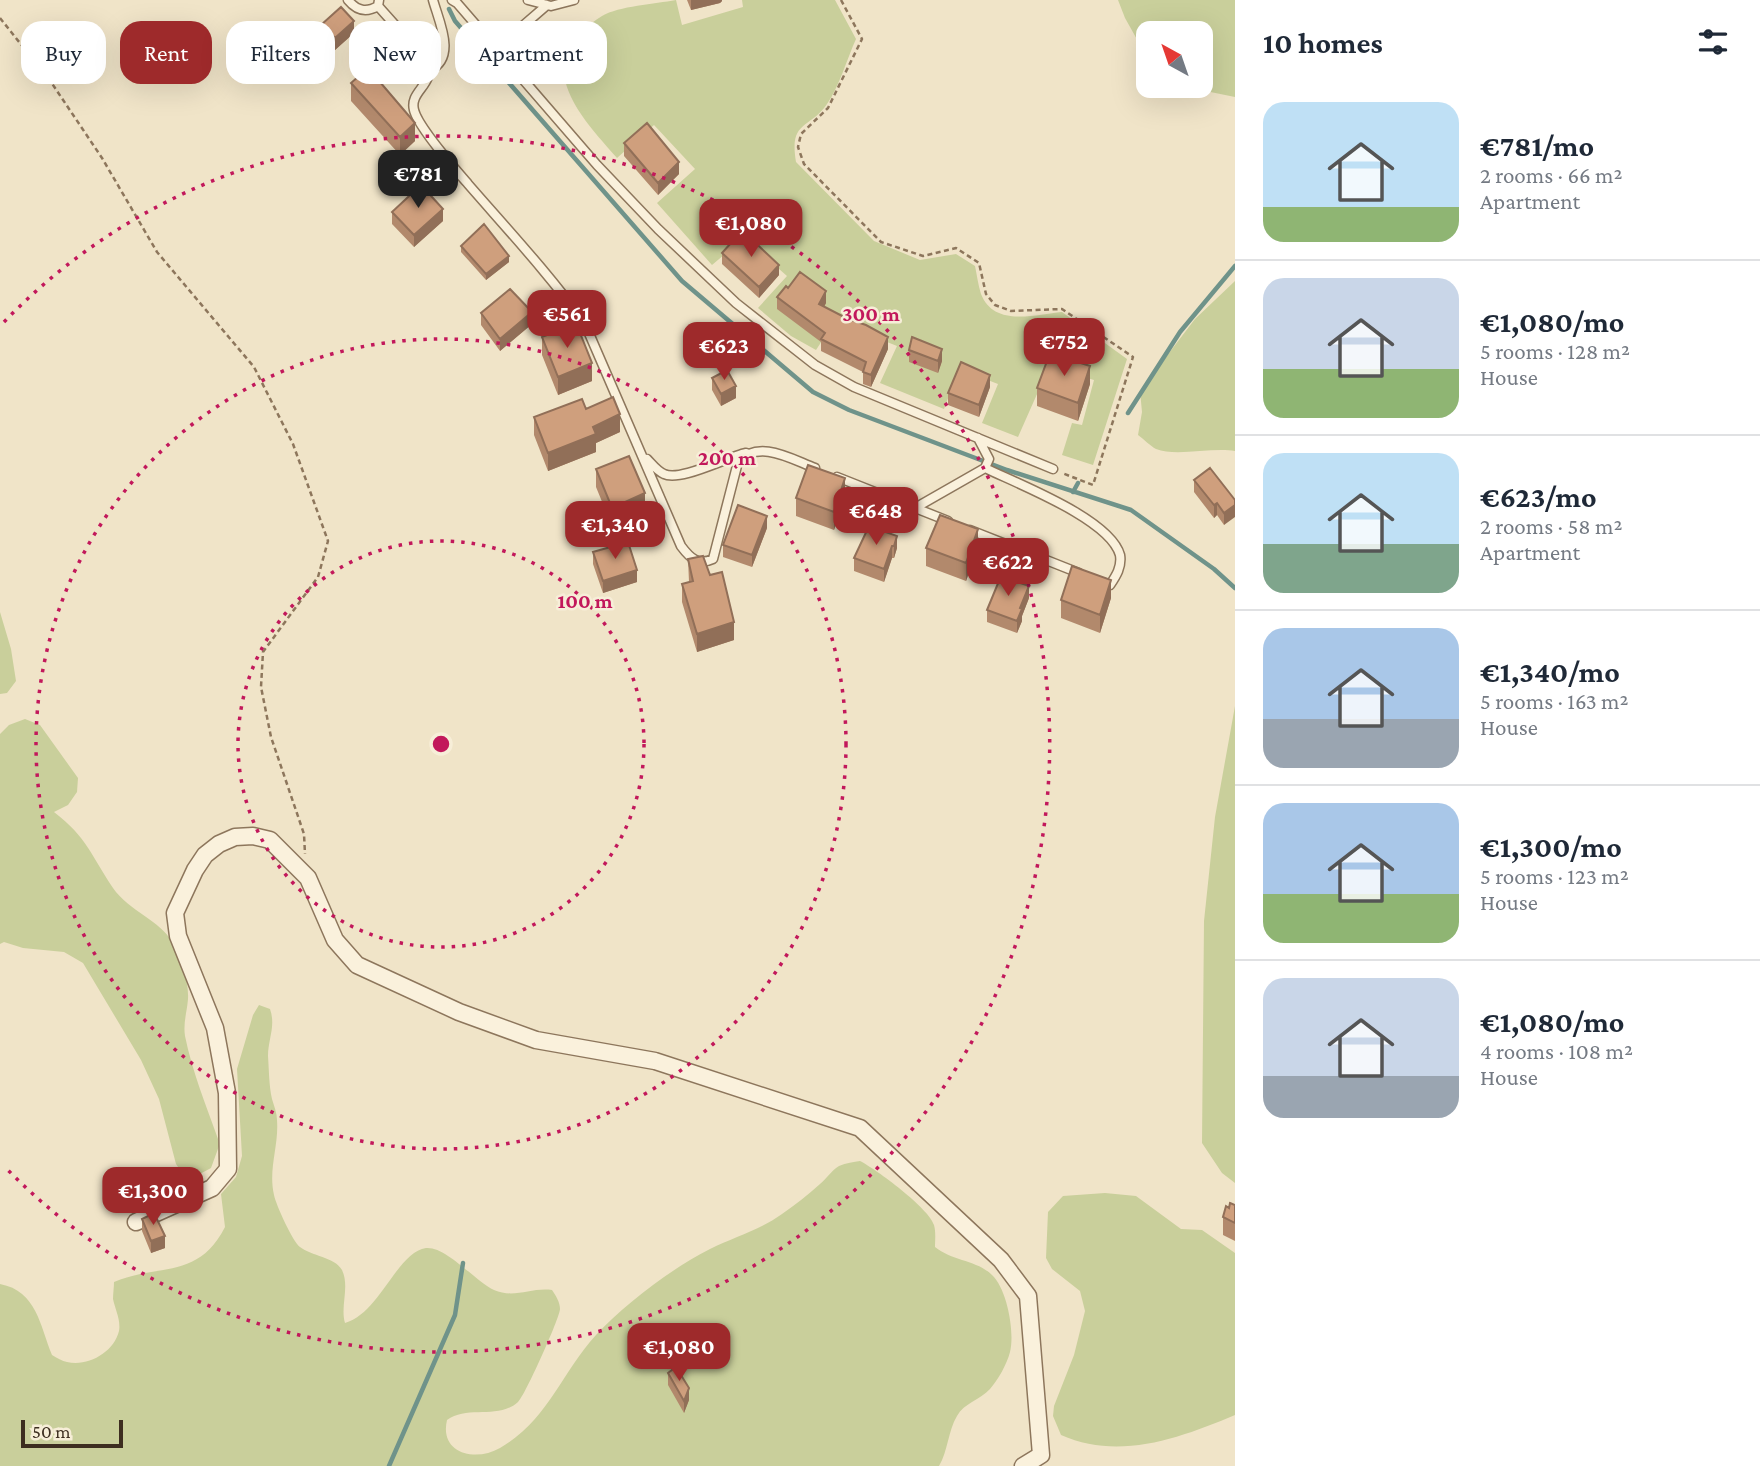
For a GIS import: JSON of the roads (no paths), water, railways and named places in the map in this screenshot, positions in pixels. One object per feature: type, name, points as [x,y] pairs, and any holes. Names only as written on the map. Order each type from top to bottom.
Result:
[{"type":"street","points":[[136,1222],[212,1188],[228,1169],[227,1093],[215,1028],[178,936],[175,913],[195,870],[205,855],[219,844],[235,838],[253,836],[270,840],[308,878],[335,940],[357,965],[459,1012],[536,1040],[655,1061],[860,1128],[1001,1260],[1028,1296],[1041,1455],[1023,1466]]},
{"type":"lane","points":[[348,0],[359,9],[370,11],[379,3],[394,21]]},
{"type":"lane","points":[[433,0],[438,21]]},
{"type":"lane","points":[[452,0],[472,21]]},
{"type":"lane","points":[[528,0],[547,5],[574,0]]},
{"type":"lane","points":[[528,21],[547,5]]},
{"type":"lane","points":[[441,31],[445,46],[444,57],[441,60]]},
{"type":"lane","points":[[426,84],[414,99],[413,109],[418,118],[443,155],[565,296],[585,324],[681,546],[695,561],[713,559],[738,462],[745,454],[756,450]]},
{"type":"lane","points":[[526,84],[597,165],[658,229],[736,303],[832,376],[1053,469]]},
{"type":"lane","points":[[978,438],[986,465],[1081,514],[1106,534],[1119,552],[1121,564],[1110,585],[1097,580]]},
{"type":"lane","points":[[642,453],[656,468],[671,476],[756,450],[776,453],[954,523]]},
{"type":"lane","points":[[915,508],[986,465]]},
{"type":"lane","points":[[967,529],[1084,575]]},
{"type":"waterway","points":[[449,9],[455,21],[682,281],[813,392],[849,410],[1007,470],[1131,510],[1214,569],[1235,588]]},
{"type":"waterway","points":[[1128,413],[1180,332],[1235,266]]},
{"type":"waterway","points":[[1073,492],[1078,483]]},
{"type":"waterway","points":[[389,1466],[455,1315],[463,1263]]}]
